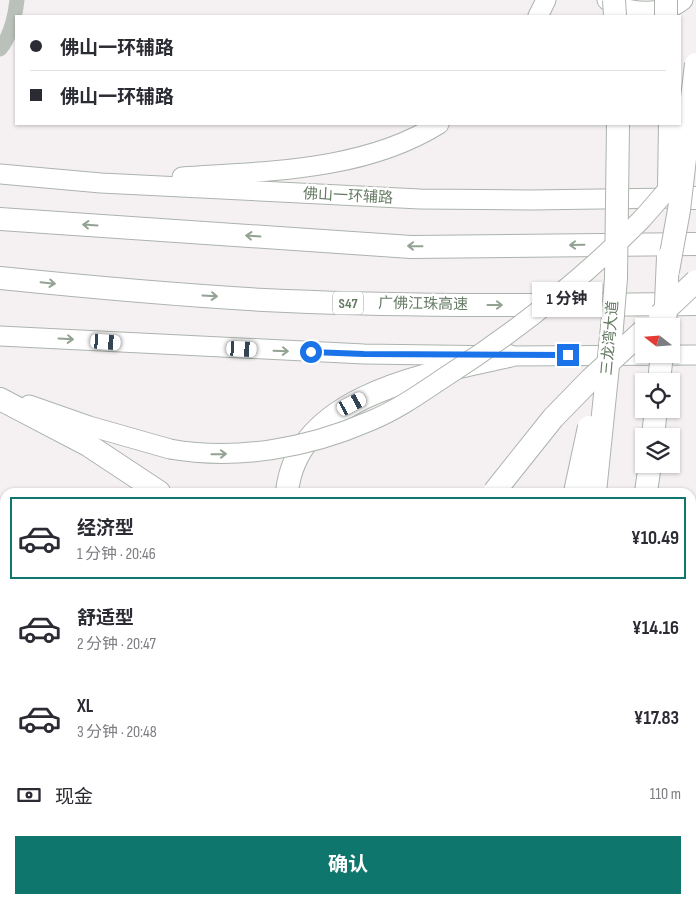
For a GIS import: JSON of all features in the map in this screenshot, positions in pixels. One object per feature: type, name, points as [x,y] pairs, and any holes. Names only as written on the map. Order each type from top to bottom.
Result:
[{"type":"highway","points":[[614,0],[615,15]]},
{"type":"highway","points":[[666,0],[666,15]]},
{"type":"highway","points":[[668,271],[679,210],[696,64]]},
{"type":"highway","name":"三龙湾大道","points":[[595,488],[616,278],[618,125]]},
{"type":"highway","points":[[665,318],[668,271],[670,125]]},
{"type":"highway","points":[[0,219],[411,247],[696,244]]},
{"type":"highway","name":"广佛江珠高速","points":[[0,278],[109,289],[284,300],[397,304],[696,304]]},
{"type":"highway","points":[[657,318],[696,281]]},
{"type":"highway","points":[[576,488],[612,326]]},
{"type":"highway","points":[[497,488],[552,418],[635,338]]},
{"type":"highway","points":[[288,488],[298,457],[314,433],[331,416],[368,395],[390,386],[441,371],[509,356]]},
{"type":"highway","points":[[0,399],[88,445],[153,488]]},
{"type":"highway","points":[[647,488],[649,473]]},
{"type":"main road","points":[[538,15],[546,0]]},
{"type":"main road","points":[[607,0],[613,5],[648,12],[678,4],[683,0]]},
{"type":"main road","points":[[102,183],[293,169],[322,164],[378,152],[420,136],[437,125]]},
{"type":"main road","points":[[0,395],[89,426],[170,449],[189,452],[235,454],[265,450],[336,434],[370,421],[398,407],[500,340],[569,285],[640,221],[681,174],[696,152]]},
{"type":"main road","name":"佛山一环辅路","points":[[0,174],[102,183],[420,199],[695,198]]},
{"type":"main road","points":[[0,336],[364,354],[509,356],[696,355]]},
{"type":"street","points":[[0,49],[6,42],[15,14],[17,0]]},
{"type":"route","points":[[311,352],[509,356],[568,355]]}]
